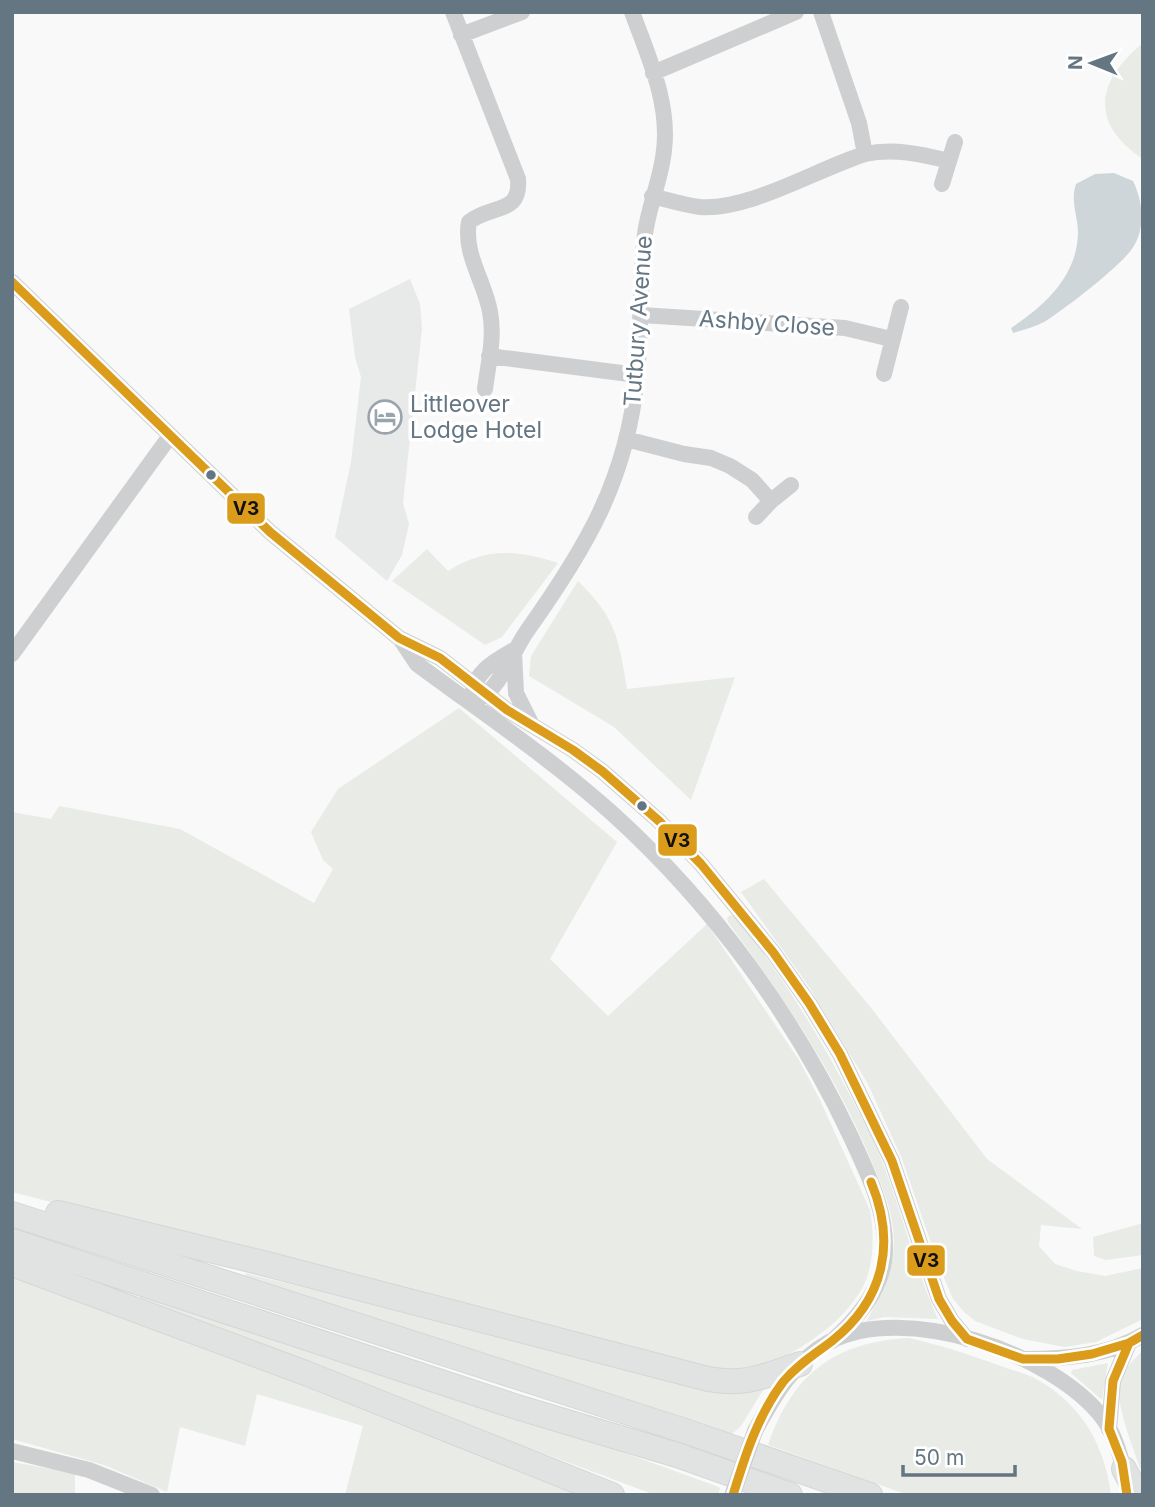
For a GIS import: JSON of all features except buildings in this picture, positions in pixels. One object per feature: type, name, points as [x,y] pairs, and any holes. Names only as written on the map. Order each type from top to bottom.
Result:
[{"type":"highway","points":[[12,1203],[260,1262],[708,1379],[743,1382],[800,1364]]},
{"type":"highway","points":[[12,1214],[688,1432],[870,1495]]},
{"type":"highway","points":[[12,1241],[517,1407],[677,1455],[790,1495]]},
{"type":"highway","points":[[12,1264],[307,1374],[612,1495]]},
{"type":"highway","points":[[1124,1469],[1138,1495]]},
{"type":"street","points":[[453,12],[518,179],[519,194],[514,202],[478,215],[469,222],[468,228],[470,250],[491,314],[485,389]]},
{"type":"street","points":[[461,35],[522,12]]},
{"type":"street","name":"Tutbury Avenue","points":[[488,695],[514,650],[588,539],[616,475],[626,439],[637,375],[643,244],[664,153],[666,130],[664,104],[632,12]]},
{"type":"street","points":[[653,73],[796,12]]},
{"type":"street","points":[[821,12],[859,123],[865,154]]},
{"type":"street","points":[[942,184],[955,142]]},
{"type":"street","points":[[652,196],[700,207],[741,202],[865,154],[882,150],[949,161]]},
{"type":"street","points":[[12,282],[270,532],[400,638],[440,658],[507,709],[602,771],[675,836],[717,882],[788,972],[840,1054],[897,1174],[939,1299],[967,1339]]},
{"type":"street","points":[[884,374],[901,307]]},
{"type":"street","name":"Ashby Close","points":[[641,315],[845,328],[891,339]]},
{"type":"street","points":[[489,355],[637,375]]},
{"type":"street","points":[[12,654],[170,436]]},
{"type":"street","points":[[626,439],[711,458],[730,466],[752,480],[771,501]]},
{"type":"street","points":[[755,517],[791,485]]},
{"type":"street","points":[[400,638],[417,664],[581,785],[670,870],[749,965],[814,1065],[871,1182],[882,1212],[885,1236],[883,1265],[874,1289],[858,1316],[832,1341],[800,1364],[780,1386],[755,1430],[733,1494]]},
{"type":"street","points":[[514,650],[516,693],[531,723]]},
{"type":"street","name":"Tutbury Avenue","points":[[473,684],[487,665],[514,650]]},
{"type":"street","points":[[471,704],[473,684]]},
{"type":"street","points":[[471,704],[488,695]]},
{"type":"street","points":[[832,1341],[868,1331],[901,1327],[934,1330],[1023,1359],[1051,1374],[1079,1394],[1102,1418],[1124,1469],[1127,1495]]},
{"type":"street","points":[[1023,1359],[1074,1358],[1136,1339]]},
{"type":"street","points":[[1109,1429],[1113,1381],[1136,1339]]},
{"type":"street","points":[[12,1451],[89,1470],[152,1495]]},
{"type":"shaded area","points":[[1143,43],[1143,159],[1114,131],[1107,116],[1105,102],[1108,87],[1116,72],[1127,57]]},
{"type":"shaded area","points":[[1114,173],[1133,181],[1139,197],[1141,224],[1132,249],[1104,277],[1053,316],[1013,333],[1011,328],[1046,300],[1065,277],[1072,263],[1078,233],[1074,202],[1076,184],[1095,174]]},
{"type":"shaded area","name":"Littleover Lodge Hotel","points":[[410,279],[420,304],[422,329],[403,503],[409,524],[402,555],[387,581],[335,537],[351,462],[361,377],[355,357],[349,309]]},
{"type":"shaded area","points":[[427,549],[448,571],[475,558],[502,553],[529,555],[558,563],[502,637],[485,645],[392,581]]},
{"type":"shaded area","points":[[578,581],[601,606],[614,630],[627,689],[735,677],[691,800],[614,727],[529,676],[531,656]]},
{"type":"shaded area","points":[[459,708],[617,842],[550,959],[608,1016],[707,924],[799,1060],[820,1100],[870,1210],[873,1236],[871,1263],[866,1280],[845,1312],[812,1340],[774,1362],[737,1373],[710,1372],[12,1192],[12,812],[51,819],[59,806],[180,829],[314,903],[333,869],[323,860],[311,832],[338,789]]},
{"type":"shaded area","points":[[764,879],[872,1009],[987,1159],[1082,1229],[1041,1225],[1039,1246],[1055,1264],[1105,1276],[1143,1268],[1143,1319],[1096,1342],[1065,1347],[1023,1339],[975,1321],[963,1311],[953,1299],[939,1266],[902,1159],[868,1084],[808,985],[741,892]]},
{"type":"shaded area","points":[[730,915],[735,916],[752,938],[800,1007],[867,1129],[887,1174],[938,1319],[884,1317],[867,1321],[884,1286],[893,1258],[893,1225],[885,1194],[859,1132],[826,1069],[789,1009],[728,922]]},
{"type":"shaded area","points":[[1143,1223],[1143,1255],[1106,1260],[1094,1256],[1093,1237]]},
{"type":"shaded area","points":[[245,1273],[730,1390],[765,1387],[741,1426],[731,1435],[248,1280]]},
{"type":"shaded area","points":[[12,1278],[208,1349],[587,1495],[345,1495],[363,1426],[257,1394],[245,1446],[180,1427],[167,1492],[104,1465],[12,1439]]},
{"type":"shaded area","points":[[140,1295],[537,1421],[716,1486],[720,1488],[718,1495],[655,1495],[140,1302]]},
{"type":"shaded area","points":[[909,1338],[1023,1373],[1054,1390],[1079,1414],[1089,1428],[1103,1460],[1111,1495],[908,1495],[768,1445],[790,1399],[820,1366],[859,1346]]},
{"type":"shaded area","points":[[1143,1350],[1143,1476],[1126,1428],[1119,1390],[1124,1372]]},
{"type":"shaded area","points":[[1108,1363],[1102,1400],[1071,1373],[1072,1370]]},
{"type":"shaded area","points":[[12,1462],[75,1473],[75,1495],[12,1495]]},
{"type":"transit line","name":"V3","points":[[12,282],[270,532],[399,638],[440,658],[507,710],[602,771],[659,821],[701,864],[773,952],[840,1054],[892,1161],[939,1299],[967,1339],[1023,1359],[1058,1359],[1092,1354],[1129,1343],[1143,1335]]},
{"type":"transit line","name":"V3","points":[[733,1495],[753,1436],[774,1395],[794,1370],[850,1325],[874,1288],[884,1248],[879,1204],[871,1182]]},
{"type":"transit line","name":"V3","points":[[1127,1495],[1122,1462],[1109,1429],[1113,1381],[1129,1343],[1143,1335]]},
{"type":"place","name":"Littleover Lodge Hotel","points":[[385,417]]}]
